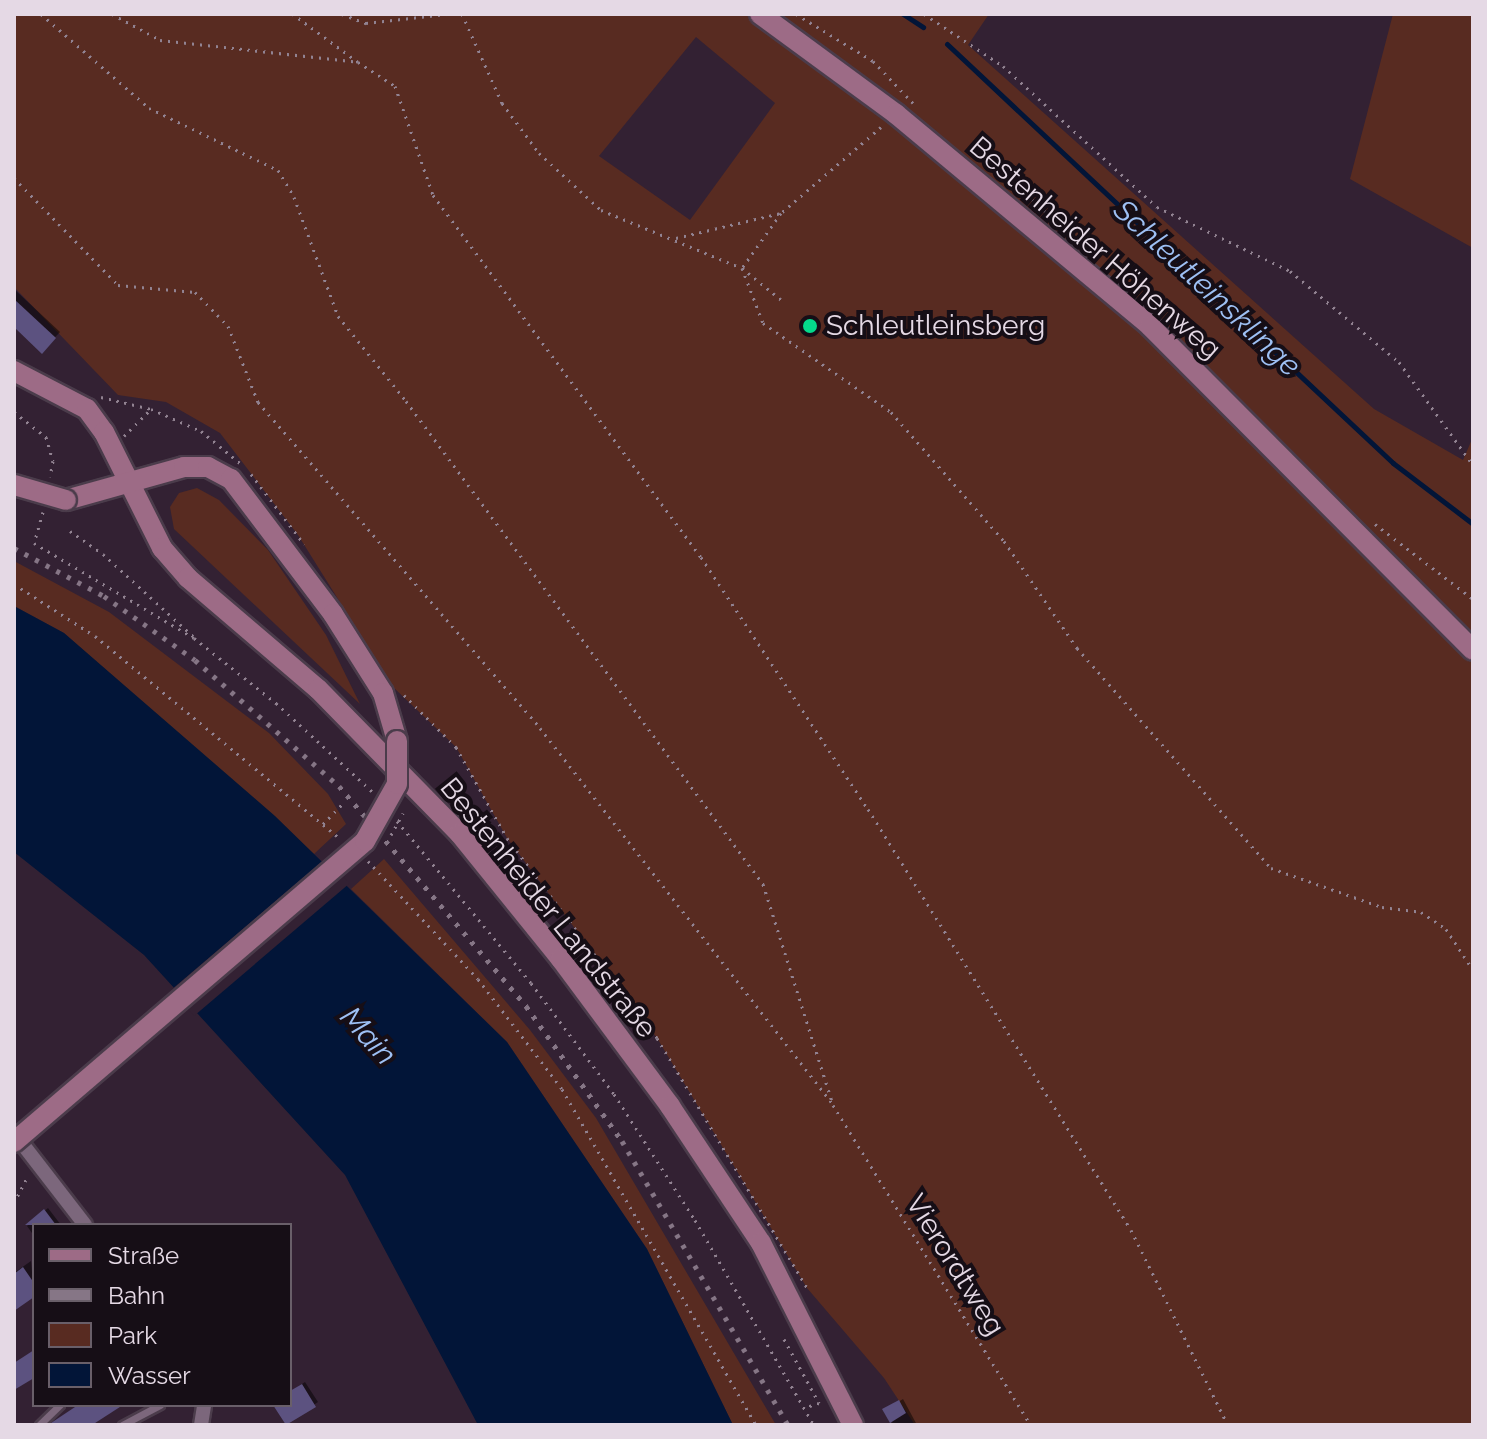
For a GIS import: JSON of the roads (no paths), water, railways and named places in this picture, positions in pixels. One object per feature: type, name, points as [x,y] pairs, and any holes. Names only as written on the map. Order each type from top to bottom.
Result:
[{"type":"main road","name":"Bestenheider Höhenweg","points":[[760,14],[896,114],[1150,326],[1473,650]]},
{"type":"main road","name":"Bestenheider Landstraße","points":[[14,371],[87,409],[100,425],[162,548],[188,578],[340,711],[460,834],[561,959],[670,1106],[761,1243],[853,1425]]},
{"type":"main road","points":[[14,485],[56,500],[128,484],[184,467],[208,467],[231,479],[301,567],[383,693],[397,741],[397,784],[381,819],[356,848],[14,1142]]},
{"type":"street","points":[[14,1133],[83,1223]]},
{"type":"lane","points":[[39,1425],[58,1407]]},
{"type":"lane","points":[[122,1425],[156,1407]]},
{"type":"water","name":"Main","points":[[14,606],[64,633],[275,816],[507,1042],[647,1249],[733,1425],[478,1425],[345,1175],[144,955],[14,852]]},
{"type":"waterway","name":"Schleutleinsklinge","points":[[903,14],[923,27]]},
{"type":"waterway","name":"Schleutleinsklinge","points":[[947,44],[1393,463],[1473,524]]},
{"type":"railway","points":[[14,548],[104,596],[195,660],[339,786],[526,1006],[622,1141],[788,1425]]},
{"type":"place","name":"Schleutleinsberg","points":[[810,326]]}]
